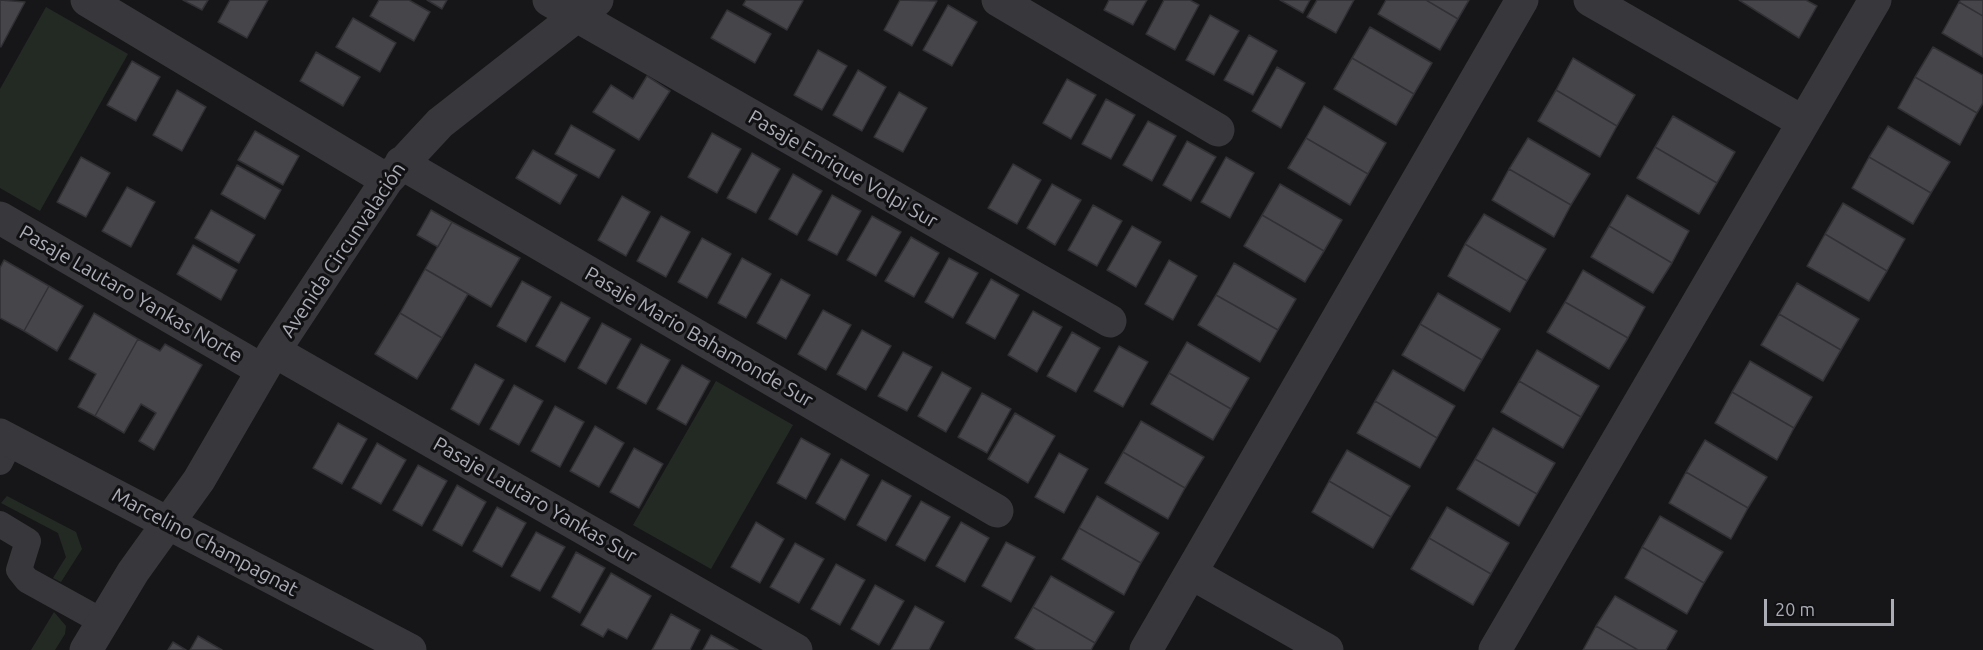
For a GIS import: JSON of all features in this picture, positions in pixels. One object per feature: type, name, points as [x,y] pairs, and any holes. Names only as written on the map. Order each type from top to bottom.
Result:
[{"type":"street","name":"Pasaje Mario Bahamonde Sur","points":[[87,0],[997,511]]},
{"type":"street","points":[[998,0],[1218,130]]},
{"type":"street","points":[[1146,650],[1522,0]]},
{"type":"street","points":[[1590,0],[1803,122]]},
{"type":"street","points":[[1495,650],[1875,0]]},
{"type":"street","name":"Avenida Circunvalación","points":[[86,650],[168,521],[199,480],[268,360],[394,172],[440,123],[574,5]]},
{"type":"street","name":"Pasaje Enrique Volpi Sur","points":[[574,5],[1110,321]]},
{"type":"street","name":"Pasaje Lautaro Yankas Norte","points":[[0,218],[268,360]]},
{"type":"street","name":"Pasaje Lautaro Yankas Sur","points":[[268,360],[796,650]]},
{"type":"street","name":"Marcelino Champagnat","points":[[4,446],[168,521],[410,650]]},
{"type":"street","points":[[1191,573],[1327,650]]},
{"type":"lane","points":[[0,524],[28,541],[19,570],[27,580],[103,622]]},
{"type":"shaded area","points":[[46,7],[128,54],[40,211],[0,188],[0,89]]},
{"type":"shaded area","points":[[716,381],[793,425],[711,569],[633,525]]},
{"type":"shaded area","points":[[7,496],[76,532],[82,549],[61,582],[53,578],[66,557],[58,533],[1,503]]},
{"type":"shaded area","points":[[54,612],[66,626],[65,634],[55,650],[31,650]]},
{"type":"building","points":[[0,0],[25,2],[1,47],[0,46]]},
{"type":"building","points":[[183,0],[208,0],[202,10]]},
{"type":"building","points":[[230,0],[268,0],[247,38],[218,22]]},
{"type":"building","points":[[379,0],[409,0],[430,12],[414,41],[370,16]]},
{"type":"building","points":[[427,0],[447,0],[442,9]]},
{"type":"building","points":[[746,0],[803,1],[787,30],[743,5]]},
{"type":"building","points":[[900,0],[937,1],[912,46],[884,30]]},
{"type":"building","points":[[1109,0],[1147,0],[1133,25],[1104,10]]},
{"type":"building","points":[[1164,0],[1190,0],[1199,5],[1175,50],[1146,34]]},
{"type":"building","points":[[1280,0],[1310,0],[1303,13]]},
{"type":"building","points":[[1317,0],[1354,0],[1336,33],[1307,17]]},
{"type":"building","points":[[1386,0],[1426,0],[1458,19],[1440,50],[1378,14]]},
{"type":"building","points":[[1426,0],[1469,0],[1458,19]]},
{"type":"building","points":[[1739,0],[1806,0],[1817,6],[1799,38]]},
{"type":"building","points":[[1961,0],[1983,0],[1983,16],[1959,2]]},
{"type":"building","points":[[1959,2],[1983,16],[1983,57],[1942,33]]},
{"type":"building","points":[[948,5],[977,22],[952,66],[923,50]]},
{"type":"building","points":[[727,10],[771,34],[755,63],[711,38]]},
{"type":"building","points":[[1210,15],[1239,31],[1214,75],[1186,60]]},
{"type":"building","points":[[353,18],[396,43],[380,72],[336,47]]},
{"type":"building","points":[[1370,27],[1432,63],[1414,94],[1352,58]]},
{"type":"building","points":[[1249,35],[1277,51],[1253,95],[1224,80]]},
{"type":"building","points":[[1933,47],[1983,75],[1983,103],[1977,113],[1915,77]]},
{"type":"building","points":[[818,50],[847,66],[822,110],[794,95]]},
{"type":"building","points":[[316,52],[360,77],[343,106],[300,81]]},
{"type":"building","points":[[1352,58],[1414,94],[1396,125],[1334,89]]},
{"type":"building","points":[[1573,58],[1635,95],[1617,126],[1556,90]]},
{"type":"building","points":[[132,61],[160,77],[136,121],[107,105]]},
{"type":"building","points":[[1277,67],[1305,83],[1281,128],[1252,111]]},
{"type":"building","points":[[858,70],[886,87],[862,131],[833,115]]},
{"type":"building","points":[[647,76],[670,91],[639,140],[593,112],[611,85],[633,99]]},
{"type":"building","points":[[1915,77],[1977,113],[1960,145],[1898,108]]},
{"type":"building","points":[[1067,79],[1096,95],[1071,139],[1043,123]]},
{"type":"building","points":[[177,90],[206,107],[182,151],[153,135]]},
{"type":"building","points":[[1556,90],[1617,126],[1600,157],[1538,121]]},
{"type":"building","points":[[899,92],[927,108],[903,152],[874,137]]},
{"type":"building","points":[[1106,99],[1135,115],[1111,159],[1082,144]]},
{"type":"building","points":[[1324,106],[1386,143],[1368,174],[1306,138]]},
{"type":"building","points":[[1673,116],[1735,152],[1717,183],[1655,147]]},
{"type":"building","points":[[1148,121],[1176,136],[1152,181],[1123,165]]},
{"type":"building","points":[[571,125],[615,150],[599,178],[555,154]]},
{"type":"building","points":[[1888,126],[1950,162],[1931,193],[1869,157]]},
{"type":"building","points":[[255,131],[299,156],[283,185],[238,160]]},
{"type":"building","points":[[712,133],[741,149],[717,193],[688,177]]},
{"type":"building","points":[[1306,138],[1368,174],[1350,205],[1288,168]]},
{"type":"building","points":[[1528,138],[1590,174],[1571,205],[1509,169]]},
{"type":"building","points":[[1187,141],[1216,157],[1191,201],[1163,185]]},
{"type":"building","points":[[1655,147],[1717,183],[1699,214],[1637,178]]},
{"type":"building","points":[[533,150],[577,175],[560,204],[516,178]]},
{"type":"building","points":[[752,153],[780,169],[756,213],[727,198]]},
{"type":"building","points":[[81,157],[110,173],[86,217],[57,202]]},
{"type":"building","points":[[1226,157],[1254,173],[1230,218],[1201,202]]},
{"type":"building","points":[[1869,157],[1931,193],[1913,224],[1852,188]]},
{"type":"building","points":[[1013,164],[1041,180],[1017,224],[988,208]]},
{"type":"building","points":[[237,165],[281,190],[265,219],[221,194]]},
{"type":"building","points":[[1509,169],[1571,205],[1554,237],[1492,200]]},
{"type":"building","points":[[793,174],[822,191],[797,235],[769,219]]},
{"type":"building","points":[[1052,184],[1081,200],[1055,245],[1027,228]]},
{"type":"building","points":[[1280,184],[1342,220],[1324,251],[1262,215]]},
{"type":"building","points":[[127,187],[155,202],[131,247],[102,231]]},
{"type":"building","points":[[832,195],[861,211],[837,255],[808,240]]},
{"type":"building","points":[[1627,195],[1689,231],[1672,263],[1609,226]]},
{"type":"building","points":[[622,196],[650,212],[626,256],[598,240]]},
{"type":"building","points":[[1843,203],[1905,239],[1887,271],[1825,234]]},
{"type":"building","points":[[1093,205],[1122,221],[1097,266],[1068,250]]},
{"type":"building","points":[[211,210],[255,235],[239,263],[195,238]]},
{"type":"building","points":[[431,210],[452,222],[438,247],[417,235]]},
{"type":"building","points":[[1484,214],[1546,249],[1527,281],[1465,244]]},
{"type":"building","points":[[1262,215],[1324,251],[1305,282],[1244,246]]},
{"type":"building","points":[[661,216],[690,232],[666,277],[637,261]]},
{"type":"building","points":[[872,216],[901,232],[876,276],[847,260]]},
{"type":"building","points":[[452,222],[520,258],[491,307],[425,269]]},
{"type":"building","points":[[1132,226],[1161,242],[1136,287],[1107,270]]},
{"type":"building","points":[[1609,226],[1672,263],[1653,293],[1591,257]]},
{"type":"building","points":[[1825,234],[1887,271],[1869,301],[1807,266]]},
{"type":"building","points":[[911,237],[939,253],[914,297],[885,281]]},
{"type":"building","points":[[702,238],[731,254],[707,298],[678,282]]},
{"type":"building","points":[[1465,244],[1527,281],[1510,312],[1448,276]]},
{"type":"building","points":[[193,245],[237,270],[221,300],[177,274]]},
{"type":"building","points":[[742,258],[771,274],[746,318],[718,303]]},
{"type":"building","points":[[949,258],[978,273],[953,318],[925,302]]},
{"type":"building","points":[[4,260],[49,286],[24,331],[0,318],[0,268]]},
{"type":"building","points":[[1169,260],[1197,276],[1173,320],[1145,304]]},
{"type":"building","points":[[1234,263],[1296,299],[1278,330],[1216,295]]},
{"type":"building","points":[[425,269],[468,294],[442,338],[400,313]]},
{"type":"building","points":[[1583,270],[1645,307],[1628,338],[1565,302]]},
{"type":"building","points":[[781,279],[810,295],[786,339],[757,323]]},
{"type":"building","points":[[991,279],[1019,295],[995,339],[966,323]]},
{"type":"building","points":[[522,281],[551,297],[526,342],[497,326]]},
{"type":"building","points":[[1797,283],[1859,319],[1841,350],[1779,314]]},
{"type":"building","points":[[49,286],[83,306],[57,351],[24,331]]},
{"type":"building","points":[[1438,293],[1500,329],[1482,360],[1420,324]]},
{"type":"building","points":[[1216,295],[1278,330],[1260,362],[1198,325]]},
{"type":"building","points":[[561,302],[590,318],[565,362],[536,346]]},
{"type":"building","points":[[1565,302],[1628,338],[1609,369],[1547,332]]},
{"type":"building","points":[[823,310],[851,325],[826,370],[798,354]]},
{"type":"building","points":[[1033,311],[1062,327],[1037,372],[1008,355]]},
{"type":"building","points":[[94,313],[138,339],[95,416],[78,407],[96,374],[69,359]]},
{"type":"building","points":[[400,313],[442,338],[417,379],[375,354]]},
{"type":"building","points":[[1779,314],[1841,350],[1823,381],[1761,345]]},
{"type":"building","points":[[602,323],[631,339],[606,384],[578,368]]},
{"type":"building","points":[[1420,324],[1482,360],[1464,391],[1402,355]]},
{"type":"building","points":[[862,330],[891,346],[866,390],[837,374]]},
{"type":"building","points":[[1072,332],[1100,348],[1076,392],[1047,376]]},
{"type":"building","points":[[138,339],[160,351],[165,344],[202,365],[154,450],[139,441],[156,413],[141,404],[124,433],[95,416]]},
{"type":"building","points":[[1187,342],[1249,378],[1231,409],[1169,373]]},
{"type":"building","points":[[641,344],[670,360],[646,404],[617,388]]},
{"type":"building","points":[[1119,346],[1148,362],[1123,407],[1094,391]]},
{"type":"building","points":[[1537,350],[1599,386],[1581,417],[1519,381]]},
{"type":"building","points":[[903,352],[932,367],[907,411],[878,396]]},
{"type":"building","points":[[1750,361],[1812,397],[1794,428],[1732,392]]},
{"type":"building","points":[[475,364],[504,380],[479,425],[451,409]]},
{"type":"building","points":[[682,365],[710,381],[686,425],[657,409]]},
{"type":"building","points":[[1393,370],[1455,406],[1437,438],[1375,401]]},
{"type":"building","points":[[942,372],[971,388],[946,432],[918,416]]},
{"type":"building","points":[[1169,373],[1231,409],[1213,440],[1151,404]]},
{"type":"building","points":[[1519,381],[1581,417],[1563,448],[1501,412]]},
{"type":"building","points":[[514,385],[543,401],[519,445],[490,429]]},
{"type":"building","points":[[1732,392],[1794,428],[1777,460],[1715,423]]},
{"type":"building","points":[[982,393],[1011,409],[987,453],[958,437]]},
{"type":"building","points":[[1375,401],[1437,438],[1420,468],[1357,433]]},
{"type":"building","points":[[555,406],[584,422],[560,467],[531,451]]},
{"type":"building","points":[[1015,413],[1055,436],[1028,483],[988,459]]},
{"type":"building","points":[[1141,421],[1204,457],[1185,488],[1123,452]]},
{"type":"building","points":[[338,423],[367,439],[342,484],[313,468]]},
{"type":"building","points":[[595,426],[624,443],[599,487],[570,471]]},
{"type":"building","points":[[1493,428],[1555,463],[1537,494],[1475,459]]},
{"type":"building","points":[[801,438],[830,454],[806,499],[777,483]]},
{"type":"building","points":[[1705,440],[1767,477],[1748,508],[1686,472]]},
{"type":"building","points":[[377,443],[406,460],[381,504],[352,488]]},
{"type":"building","points":[[634,448],[663,464],[639,508],[610,492]]},
{"type":"building","points":[[1347,450],[1410,486],[1391,517],[1329,481]]},
{"type":"building","points":[[1123,452],[1185,488],[1168,519],[1105,483]]},
{"type":"building","points":[[1059,453],[1088,469],[1064,513],[1035,497]]},
{"type":"building","points":[[841,459],[869,475],[845,520],[816,503]]},
{"type":"building","points":[[1475,459],[1537,494],[1519,526],[1457,489]]},
{"type":"building","points":[[418,465],[447,481],[422,526],[393,510]]},
{"type":"building","points":[[1686,472],[1748,508],[1731,539],[1669,503]]},
{"type":"building","points":[[882,480],[911,496],[886,541],[857,525]]},
{"type":"building","points":[[1329,481],[1391,517],[1373,548],[1312,512]]},
{"type":"building","points":[[457,485],[486,502],[462,546],[433,530]]},
{"type":"building","points":[[1097,496],[1159,533],[1141,563],[1079,528]]},
{"type":"building","points":[[921,501],[950,517],[925,561],[896,545]]},
{"type":"building","points":[[497,507],[526,523],[502,567],[473,551]]},
{"type":"building","points":[[1447,507],[1509,543],[1491,574],[1429,538]]},
{"type":"building","points":[[1660,516],[1723,552],[1704,583],[1642,547]]},
{"type":"building","points":[[756,522],[784,539],[760,583],[731,567]]},
{"type":"building","points":[[961,522],[989,538],[965,582],[936,566]]},
{"type":"building","points":[[1079,528],[1141,563],[1124,595],[1062,559]]},
{"type":"building","points":[[536,532],[565,547],[540,591],[511,576]]},
{"type":"building","points":[[1429,538],[1491,574],[1473,605],[1411,569]]},
{"type":"building","points":[[1006,542],[1035,557],[1011,602],[982,586]]},
{"type":"building","points":[[795,543],[824,559],[799,603],[770,587]]},
{"type":"building","points":[[1642,547],[1704,583],[1687,614],[1625,578]]},
{"type":"building","points":[[576,552],[605,568],[580,613],[552,597]]},
{"type":"building","points":[[836,564],[865,580],[840,625],[811,609]]},
{"type":"building","points":[[611,573],[651,596],[627,639],[608,629],[603,637],[581,625]]},
{"type":"building","points":[[1051,576],[1114,612],[1095,643],[1033,607]]},
{"type":"building","points":[[875,585],[904,601],[879,645],[851,629]]},
{"type":"building","points":[[1615,596],[1677,631],[1666,650],[1638,650],[1596,626]]},
{"type":"building","points":[[915,606],[944,622],[929,650],[891,650]]},
{"type":"building","points":[[1033,607],[1095,643],[1091,650],[1036,650],[1015,638]]},
{"type":"building","points":[[671,614],[700,630],[690,650],[652,650]]},
{"type":"building","points":[[1596,626],[1638,650],[1583,650]]},
{"type":"building","points":[[711,635],[726,643],[738,650],[703,650]]},
{"type":"building","points":[[198,636],[222,650],[190,650]]},
{"type":"building","points":[[173,642],[186,650],[168,650]]}]
